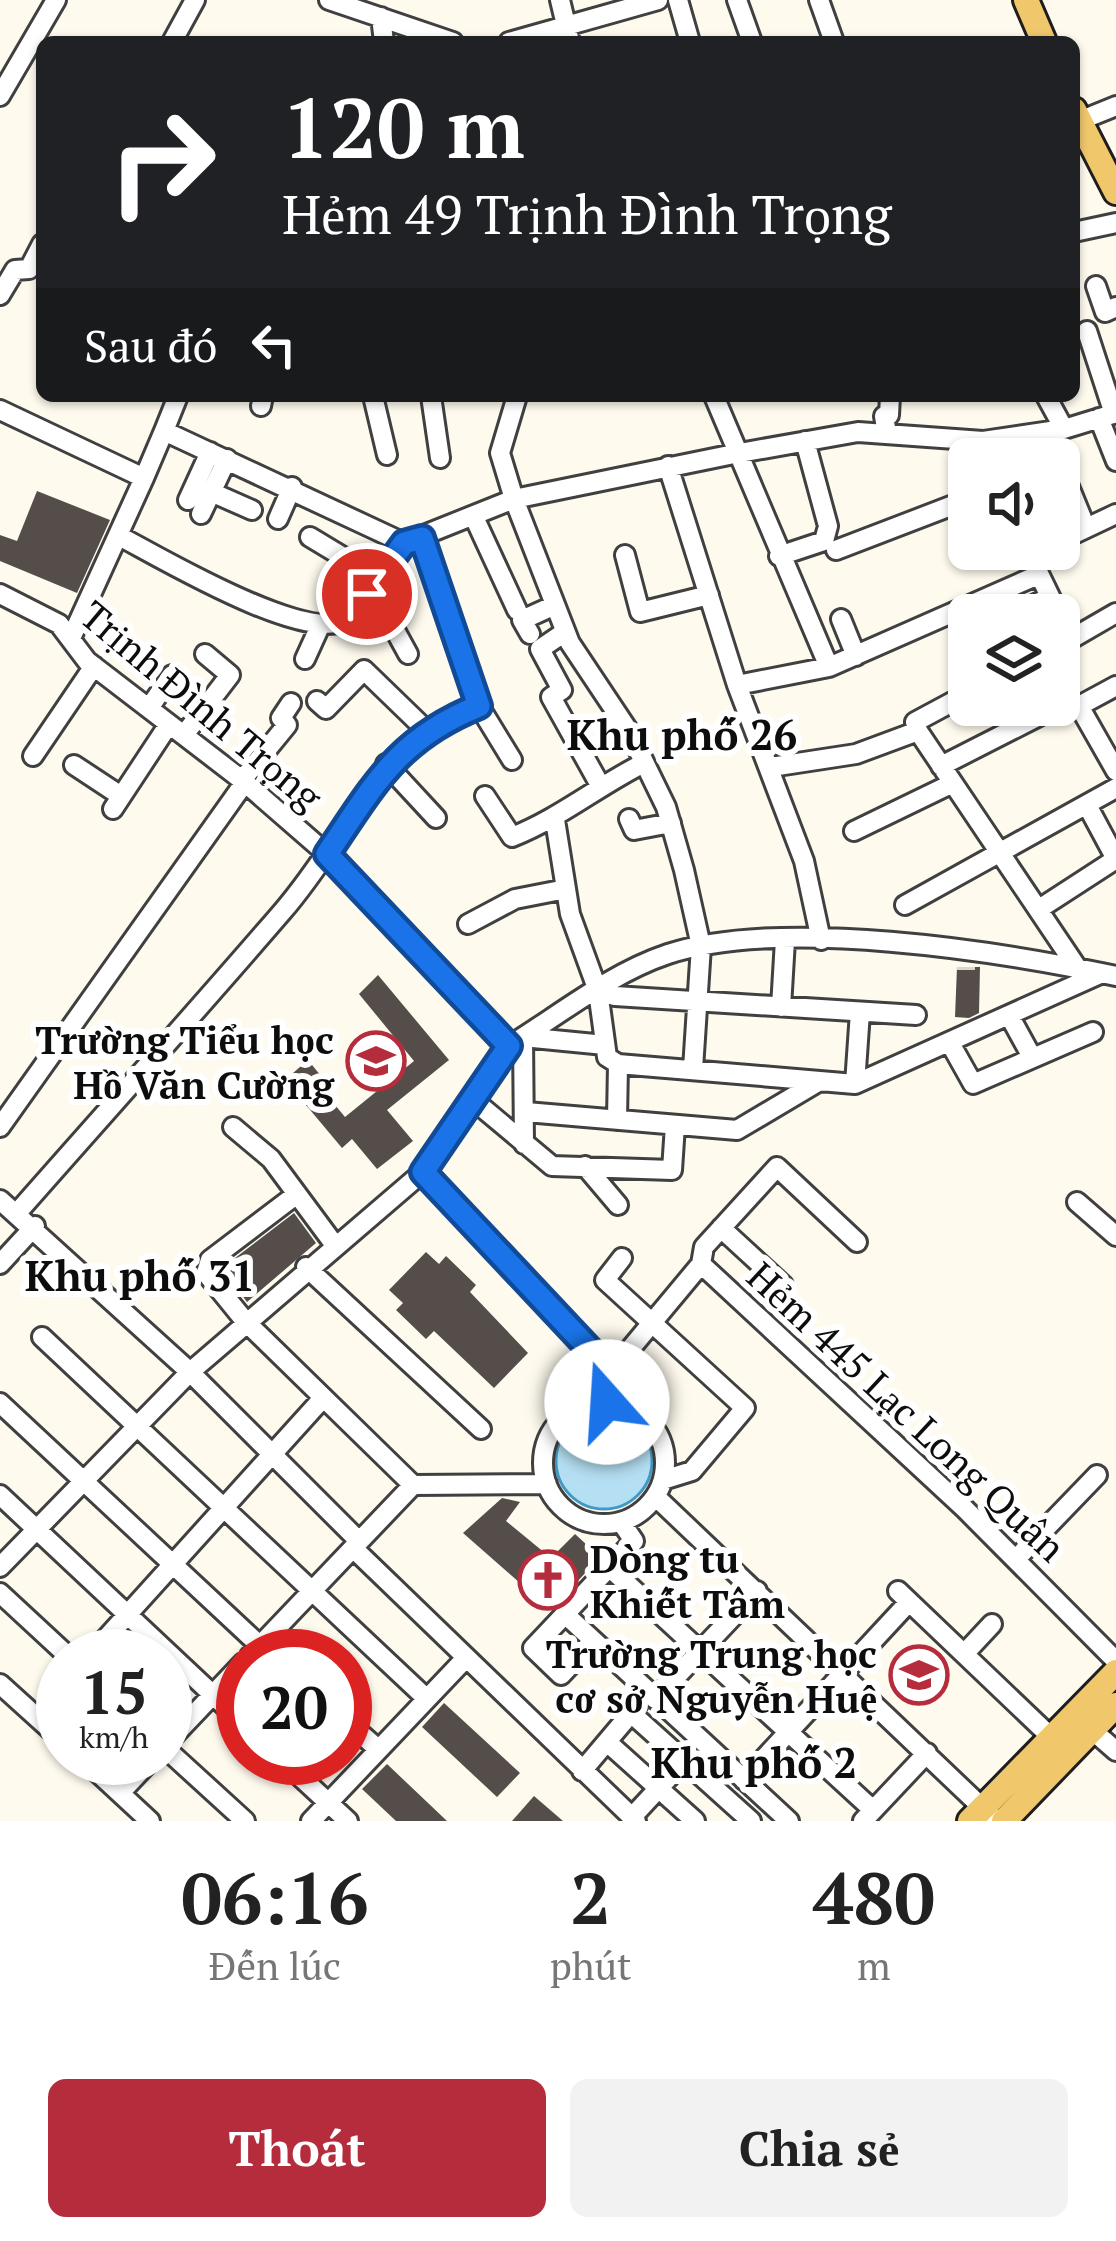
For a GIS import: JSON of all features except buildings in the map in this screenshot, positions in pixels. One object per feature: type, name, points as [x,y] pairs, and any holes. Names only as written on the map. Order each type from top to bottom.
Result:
[{"type":"main road","points":[[1026,0],[1041,36]]},
{"type":"main road","points":[[1080,131],[1116,192]]},
{"type":"main road","points":[[988,1818],[1052,1737],[1116,1672]]},
{"type":"main road","points":[[988,1818],[1116,1705]]},
{"type":"street","points":[[41,36],[56,0]]},
{"type":"street","points":[[178,36],[195,0]]},
{"type":"street","points":[[329,0],[436,36]]},
{"type":"street","points":[[385,36],[401,0]]},
{"type":"street","points":[[560,0],[569,35],[658,0]]},
{"type":"street","points":[[678,0],[688,36]]},
{"type":"street","points":[[737,0],[750,36]]},
{"type":"street","points":[[819,0],[832,36]]},
{"type":"street","points":[[0,96],[36,47]]},
{"type":"street","points":[[1080,128],[1116,106]]},
{"type":"street","points":[[1080,231],[1116,223]]},
{"type":"street","points":[[0,295],[14,271],[29,268],[36,255]]},
{"type":"street","points":[[1096,286],[1105,312],[1116,307]]},
{"type":"street","points":[[1087,331],[1110,415],[1116,461]]},
{"type":"street","points":[[72,636],[121,537],[176,402]]},
{"type":"street","points":[[374,402],[387,455]]},
{"type":"street","points":[[432,402],[440,458]]},
{"type":"street","points":[[515,402],[500,453],[514,499],[565,632],[644,763],[670,823],[701,946],[693,1070]]},
{"type":"street","points":[[716,402],[734,454],[829,667]]},
{"type":"street","points":[[887,434],[884,416],[890,415],[890,402]]},
{"type":"street","points":[[1048,402],[1056,438]]},
{"type":"street","points":[[0,410],[143,478]]},
{"type":"street","points":[[1027,438],[1110,415]]},
{"type":"street","points":[[164,431],[413,541],[479,706],[512,760]]},
{"type":"street","points":[[121,537],[227,593],[320,626],[350,617],[413,541],[514,499],[859,432],[948,444]]},
{"type":"street","points":[[779,556],[824,541],[828,526],[805,441]]},
{"type":"street","points":[[219,455],[212,492],[195,507],[219,455]]},
{"type":"street","points":[[668,466],[737,685],[803,861],[821,940]]},
{"type":"street","points":[[278,518],[292,487]]},
{"type":"street","points":[[212,492],[252,510]]},
{"type":"street","points":[[836,550],[948,507]]},
{"type":"street","points":[[1080,513],[1086,528]]},
{"type":"street","points":[[1080,531],[1116,514]]},
{"type":"street","points":[[474,517],[514,603],[546,582]]},
{"type":"street","points":[[310,537],[373,586],[409,654]]},
{"type":"street","points":[[625,555],[640,612],[709,596]]},
{"type":"street","points":[[1037,570],[1048,594]]},
{"type":"street","points":[[737,685],[829,667],[1038,575]]},
{"type":"street","name":"Trịnh Đình Trọng","points":[[0,594],[72,636],[94,666],[244,781],[327,854],[516,1041]]},
{"type":"street","points":[[530,634],[522,620],[555,605]]},
{"type":"street","points":[[1080,635],[1116,613]]},
{"type":"street","points":[[841,619],[856,656]]},
{"type":"street","points":[[304,659],[320,626]]},
{"type":"street","points":[[565,632],[540,649],[562,690],[551,697],[600,785]]},
{"type":"street","points":[[45,738],[117,803],[176,729],[230,674],[205,654]]},
{"type":"street","points":[[33,757],[94,666]]},
{"type":"street","points":[[317,701],[326,709],[364,670],[426,730]]},
{"type":"street","points":[[149,709],[172,675]]},
{"type":"street","points":[[1116,686],[1079,706],[1116,771]]},
{"type":"street","points":[[0,1127],[286,725],[281,718],[291,703]]},
{"type":"street","points":[[948,704],[915,722],[919,731],[1078,969]]},
{"type":"street","points":[[17,1213],[327,854],[386,764],[426,730],[479,706]]},
{"type":"street","points":[[940,766],[1019,726]]},
{"type":"street","points":[[1098,739],[1116,729]]},
{"type":"street","points":[[771,766],[856,754],[919,731]]},
{"type":"street","points":[[484,796],[512,837],[555,820],[600,785],[644,763]]},
{"type":"street","points":[[386,764],[436,818]]},
{"type":"street","points":[[854,831],[951,784]]},
{"type":"street","points":[[905,905],[1116,788]]},
{"type":"street","points":[[1039,909],[1116,857],[1087,805]]},
{"type":"street","points":[[555,820],[566,889],[598,991],[608,1057],[618,1064],[855,1084],[1109,974]]},
{"type":"street","points":[[629,820],[634,830],[670,823]]},
{"type":"street","points":[[468,924],[515,899],[566,889]]},
{"type":"street","points":[[781,1006],[785,940]]},
{"type":"street","points":[[0,1567],[190,1372],[423,1172],[516,1041],[652,960],[701,946],[821,940],[1109,974]]},
{"type":"street","points":[[598,991],[916,1015]]},
{"type":"street","points":[[855,1084],[860,1012]]},
{"type":"street","points":[[1010,1017],[1032,1057]]},
{"type":"street","points":[[950,1043],[973,1084],[1093,1032]]},
{"type":"street","points":[[516,1041],[605,1045]]},
{"type":"street","points":[[516,1041],[526,1112],[524,1144]]},
{"type":"street","points":[[616,1120],[618,1064]]},
{"type":"street","points":[[526,1112],[737,1130],[818,1082]]},
{"type":"street","points":[[472,1099],[552,1166],[672,1170],[675,1125]]},
{"type":"street","points":[[233,1127],[271,1160],[334,1244]]},
{"type":"street","points":[[586,1166],[618,1205]]},
{"type":"street","points":[[607,1402],[611,1372],[701,1264],[704,1247],[777,1167],[856,1242]]},
{"type":"street","points":[[423,1172],[611,1372]]},
{"type":"street","points":[[297,1194],[210,1260],[206,1273],[245,1321],[413,1485],[547,1484]]},
{"type":"street","points":[[0,1200],[35,1226],[190,1372],[464,1660],[634,1819],[684,1761]]},
{"type":"street","points":[[1077,1202],[1116,1236]]},
{"type":"street","points":[[0,1264],[35,1226]]},
{"type":"street","points":[[721,1228],[783,1285]]},
{"type":"street","points":[[622,1258],[605,1280],[745,1408],[692,1471],[659,1488],[621,1522],[585,1521],[556,1500],[547,1484],[543,1454],[555,1426],[578,1408],[607,1402],[641,1414],[654,1427],[666,1462],[659,1488]]},
{"type":"street","name":"Hẻm 445 Lạc Long Quân","points":[[701,1264],[772,1324],[780,1342],[1017,1558],[1116,1660]]},
{"type":"street","points":[[306,1268],[481,1429]]},
{"type":"street","points":[[42,1336],[426,1698]]},
{"type":"street","points":[[114,1629],[323,1398]]},
{"type":"street","points":[[0,1403],[237,1629]]},
{"type":"street","points":[[1017,1558],[1096,1475]]},
{"type":"street","points":[[280,1629],[413,1485]]},
{"type":"street","points":[[659,1488],[988,1818]]},
{"type":"street","points":[[0,1495],[216,1698]]},
{"type":"street","points":[[593,1641],[561,1675],[532,1648],[634,1541],[621,1522]]},
{"type":"street","points":[[610,1568],[789,1732],[868,1815],[927,1753]]},
{"type":"street","points":[[583,1771],[631,1713],[757,1591]]},
{"type":"street","points":[[0,1593],[39,1629]]},
{"type":"street","points":[[744,1780],[842,1673],[904,1596],[1052,1737]]},
{"type":"street","points":[[566,1616],[789,1821]]},
{"type":"street","points":[[964,1654],[992,1624]]},
{"type":"street","points":[[311,1821],[464,1660]]},
{"type":"street","points":[[0,1684],[36,1717]]},
{"type":"street","points":[[192,1718],[216,1692]]},
{"type":"street","points":[[631,1713],[751,1821]]},
{"type":"street","points":[[1091,1730],[1116,1750]]},
{"type":"street","points":[[607,1742],[695,1821]]},
{"type":"street","points":[[372,1743],[379,1749]]},
{"type":"street","points":[[192,1772],[245,1821]]},
{"type":"street","points":[[112,1785],[150,1821]]},
{"type":"street","points":[[120,1792],[127,1785]]},
{"type":"street","points":[[309,1785],[348,1821]]},
{"type":"water","points":[[604,1413],[638,1427],[652,1461],[638,1495],[604,1509],[570,1495],[556,1461],[570,1427]]},
{"type":"place","name":"Trường Tiểu học Hồ Văn Cường","points":[[376,1061]]},
{"type":"place","name":"Dòng tu Khiết Tâm","points":[[548,1580]]},
{"type":"place","name":"Trường Trung học cơ sở Nguyễn Huệ","points":[[919,1675]]},
{"type":"district","name":"Khu phố 26","points":[[682,734]]},
{"type":"district","name":"Khu phố 31","points":[[140,1275]]},
{"type":"district","name":"Khu phố 2","points":[[754,1762]]},
{"type":"route","points":[[367,594],[404,543],[422,538],[479,706],[426,730],[386,764],[327,854],[509,1046],[423,1172],[611,1372],[607,1402]]}]
